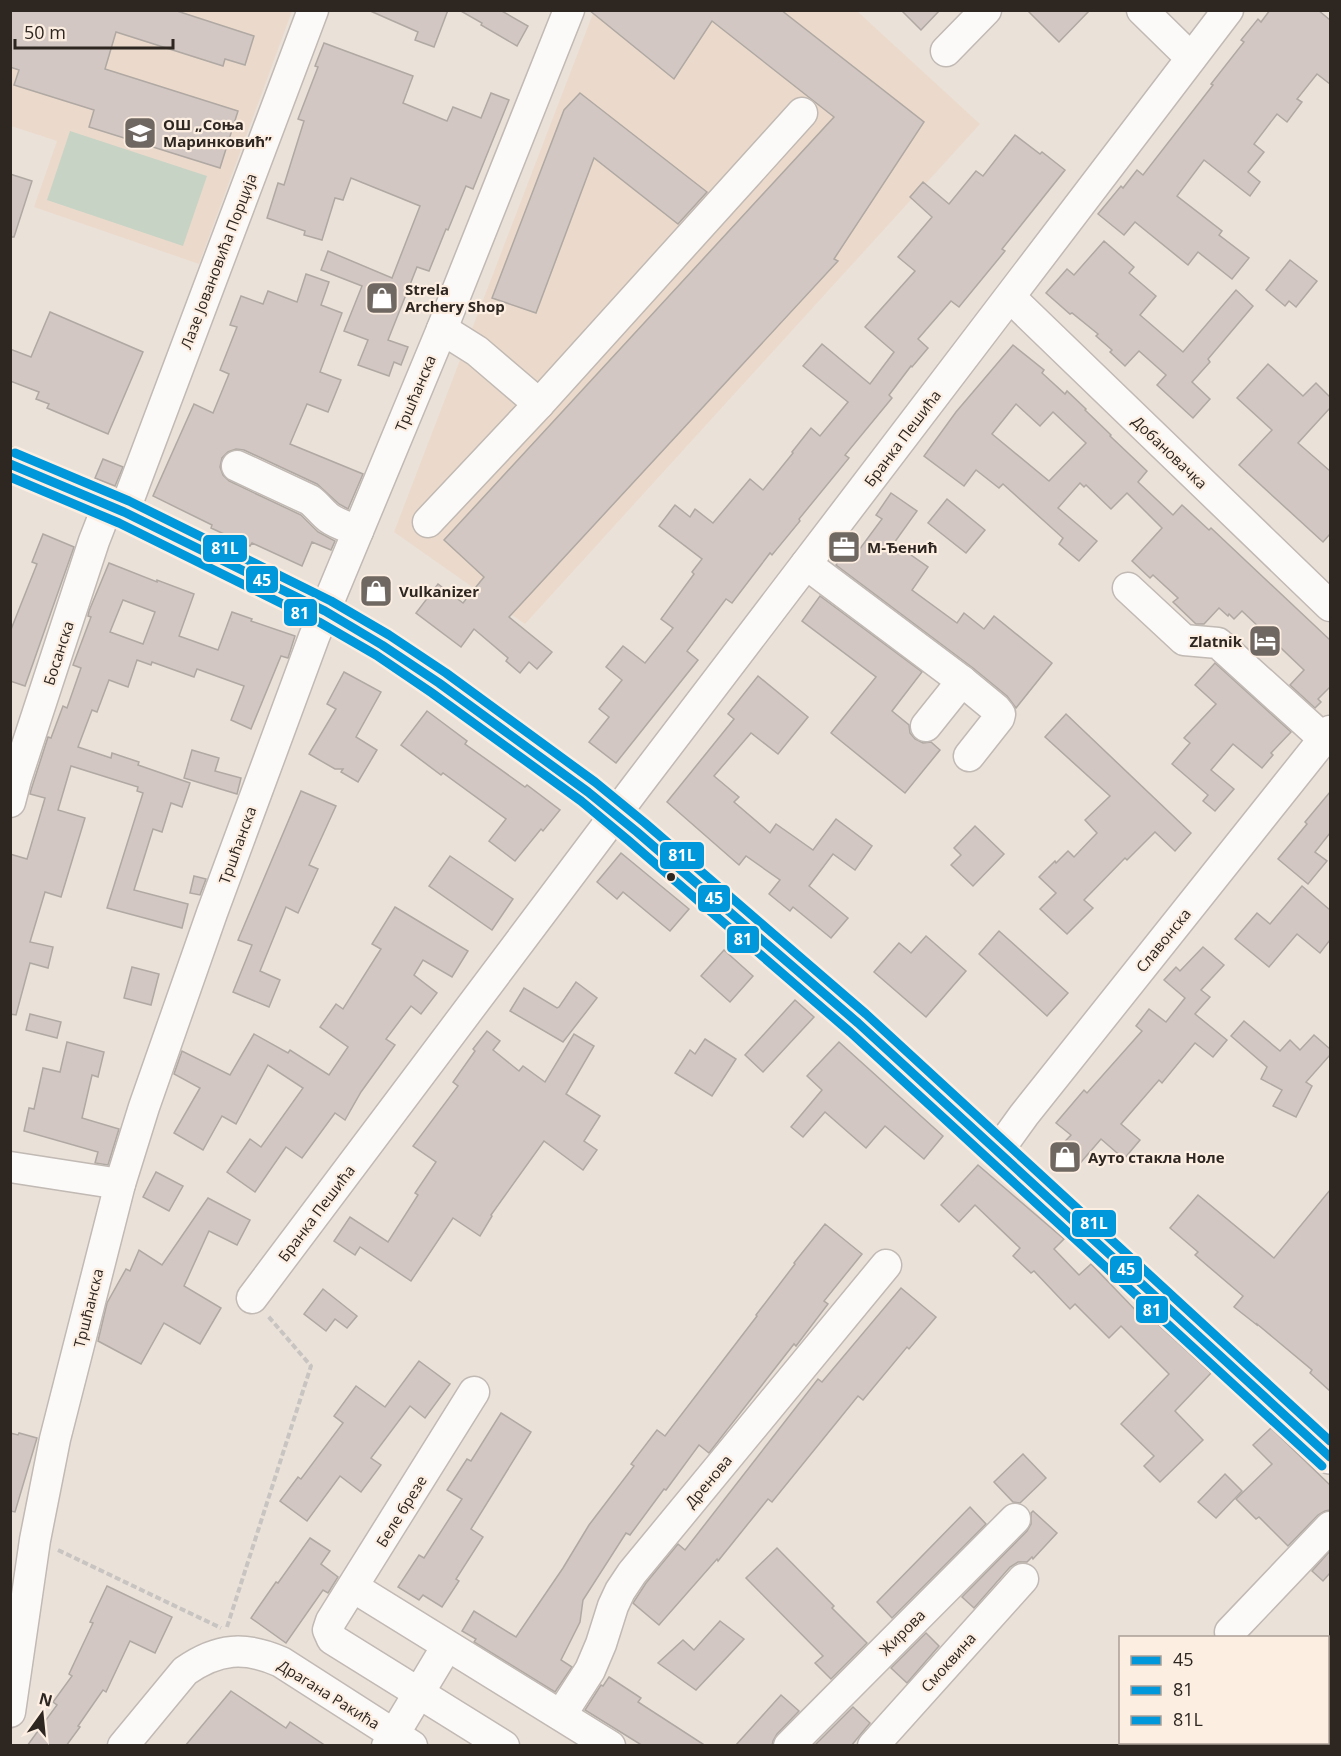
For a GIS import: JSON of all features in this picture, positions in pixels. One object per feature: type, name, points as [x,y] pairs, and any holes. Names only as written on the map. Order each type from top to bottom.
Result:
[{"type":"main road","points":[[10,464],[116,508],[325,611],[439,683],[616,814],[858,1023],[1328,1450]]},
{"type":"street","name":"Лазе Јовановића Порција","points":[[116,508],[312,10]]},
{"type":"street","name":"Тршћанска","points":[[10,1712],[35,1540],[55,1439],[120,1184],[159,1063],[212,913],[325,611],[442,329],[569,10]]},
{"type":"street","points":[[946,51],[986,10]]},
{"type":"street","points":[[1142,10],[1191,58]]},
{"type":"street","name":"Бранка Пешића","points":[[252,1298],[616,814],[1228,10]]},
{"type":"street","points":[[428,522],[802,114]]},
{"type":"street","name":"Добановачка","points":[[1010,297],[1330,606]]},
{"type":"street","points":[[442,329],[477,351],[538,404]]},
{"type":"street","points":[[237,466],[310,500],[336,523],[358,531]]},
{"type":"street","name":"Босанска","points":[[10,802],[94,541],[116,508]]},
{"type":"street","points":[[806,564],[996,709],[1000,714],[999,718],[969,756]]},
{"type":"street","points":[[1128,588],[1185,640],[1218,643],[1327,735]]},
{"type":"street","points":[[926,726],[962,681]]},
{"type":"street","name":"Славонска","points":[[998,1151],[1024,1114],[1327,735]]},
{"type":"street","points":[[10,1167],[120,1184]]},
{"type":"street","name":"Дренова","points":[[561,1715],[590,1670],[613,1606],[632,1573],[886,1265]]},
{"type":"street","name":"Беле брезе","points":[[418,1693],[332,1639],[328,1630],[474,1392]]},
{"type":"street","name":"Жирова","points":[[789,1746],[1015,1519]]},
{"type":"street","points":[[1230,1632],[1330,1527]]},
{"type":"street","name":"Смоквина","points":[[873,1746],[1023,1579]]},
{"type":"street","points":[[353,1587],[610,1746]]},
{"type":"street","points":[[397,1742],[418,1693],[447,1646]]},
{"type":"street","name":"Драгана Ракића","points":[[123,1746],[185,1671],[217,1653],[237,1652],[267,1656],[281,1662],[397,1742]]},
{"type":"street","points":[[418,1693],[504,1746]]},
{"type":"path","points":[[35,1540],[226,1630],[311,1366],[252,1298]]},
{"type":"shaded area","name":"ОШ „Соња Маринковић”","points":[[10,11],[292,11],[199,264],[34,207],[57,141],[11,126]]},
{"type":"shaded area","points":[[594,11],[857,11],[980,124],[525,624],[394,532]]},
{"type":"green space","points":[[70,131],[207,176],[183,246],[47,200]]},
{"type":"building","points":[[10,10],[174,10],[254,36],[245,65],[225,59],[223,66],[116,32],[105,69],[238,111],[220,168],[89,127],[94,110],[14,85],[19,70],[10,67]]},
{"type":"building","points":[[368,10],[448,10],[434,47],[415,40],[418,32]]},
{"type":"building","points":[[459,10],[500,10],[528,26],[517,46]]},
{"type":"building","points":[[589,10],[781,10],[924,122],[834,259],[838,261],[509,617],[552,652],[537,669],[529,662],[520,673],[506,661],[508,658],[474,629],[461,647],[416,613],[438,584],[463,603],[484,577],[444,540],[834,117],[712,21],[674,79]]},
{"type":"building","points":[[901,10],[940,10],[921,30]]},
{"type":"building","points":[[1027,10],[1090,10],[1059,42]]},
{"type":"building","points":[[1270,10],[1318,10],[1330,20],[1330,84],[1317,74],[1297,99],[1302,102],[1287,122],[1277,114],[1254,144],[1264,152],[1248,172],[1260,182],[1250,196],[1204,160],[1177,196],[1222,231],[1219,235],[1249,258],[1232,279],[1198,252],[1188,265],[1135,222],[1124,235],[1098,214],[1137,170],[1143,175],[1213,85],[1211,84],[1244,42],[1241,40],[1258,19],[1261,22]]},
{"type":"building","points":[[324,43],[413,76],[403,103],[447,121],[453,107],[481,118],[491,93],[509,100],[473,189],[466,186],[429,271],[417,267],[388,340],[408,347],[401,365],[394,362],[389,376],[358,365],[368,340],[344,331],[362,286],[321,270],[328,251],[392,278],[420,206],[351,178],[343,200],[335,198],[322,240],[304,235],[305,231],[267,218],[278,183],[284,185],[304,121],[298,119],[318,67],[315,66]]},
{"type":"building","points":[[580,93],[707,192],[678,224],[594,158],[536,313],[492,298],[564,110]]},
{"type":"building","points":[[1015,135],[1065,170],[1002,249],[1005,251],[959,307],[951,301],[918,339],[928,348],[889,395],[892,398],[845,455],[849,458],[799,519],[800,521],[772,555],[770,553],[732,603],[726,599],[687,651],[698,660],[616,763],[589,742],[609,717],[599,709],[622,680],[606,667],[623,646],[645,663],[673,628],[661,619],[694,574],[692,572],[702,559],[659,526],[675,505],[690,517],[695,509],[713,523],[750,479],[763,490],[811,428],[820,436],[848,402],[803,366],[822,344],[870,384],[894,352],[865,327],[915,271],[898,257],[932,217],[910,197],[923,182],[949,204],[976,171],[983,176]]},
{"type":"building","points":[[10,174],[32,181],[14,237],[10,237]]},
{"type":"building","points":[[1104,241],[1134,267],[1129,273],[1156,296],[1140,315],[1183,352],[1236,290],[1253,306],[1208,359],[1210,362],[1192,382],[1210,399],[1193,418],[1157,385],[1166,375],[1139,351],[1125,366],[1096,336],[1098,334],[1046,293],[1067,269],[1074,275]]},
{"type":"building","points":[[1290,260],[1317,281],[1296,307],[1289,301],[1285,306],[1266,290]]},
{"type":"building","points":[[306,274],[329,282],[321,305],[342,313],[320,372],[341,380],[328,412],[307,404],[290,444],[363,474],[348,509],[317,484],[244,450],[236,449],[228,452],[222,458],[220,467],[223,475],[229,481],[301,515],[318,532],[335,541],[331,550],[312,542],[302,566],[252,543],[250,546],[211,528],[212,525],[153,496],[194,404],[213,413],[229,374],[220,370],[237,327],[230,325],[241,296],[263,304],[268,291],[297,302]]},
{"type":"building","points":[[50,312],[143,352],[108,434],[47,408],[49,404],[36,399],[39,392],[10,381],[10,349],[31,357]]},
{"type":"building","points":[[1013,345],[1044,370],[1042,373],[1065,394],[1067,391],[1147,471],[1138,482],[1173,515],[1182,505],[1209,530],[1211,528],[1330,640],[1330,687],[1318,699],[1321,702],[1315,708],[1290,685],[1304,670],[1242,611],[1234,619],[1219,608],[1204,624],[1196,624],[1173,602],[1178,598],[1153,575],[1150,578],[1132,561],[1162,528],[1127,493],[1111,509],[1086,485],[1084,487],[1080,483],[1058,508],[1097,541],[1079,561],[1059,544],[1063,538],[1003,484],[999,488],[976,470],[964,486],[924,456],[956,412]],"holes":[[[1016,404],[1040,426],[1053,412],[1086,443],[1049,481],[992,434]]]},
{"type":"building","points":[[1268,364],[1303,396],[1316,383],[1330,397],[1330,408],[1298,443],[1330,471],[1330,534],[1323,542],[1239,465],[1272,430],[1237,398]]},
{"type":"building","points":[[103,459],[123,467],[115,486],[95,478]]},
{"type":"building","points":[[891,493],[917,511],[894,543],[928,567],[912,590],[957,623],[964,613],[984,629],[994,616],[1052,663],[1016,708],[1007,696],[973,668],[836,565],[845,552],[853,558],[882,519],[876,515]]},
{"type":"building","points":[[947,499],[985,530],[966,553],[928,523]]},
{"type":"building","points":[[43,534],[74,547],[25,686],[10,681],[10,632],[37,564],[32,562]]},
{"type":"building","points":[[109,563],[194,594],[179,636],[218,650],[232,612],[295,636],[288,658],[281,656],[251,729],[231,720],[244,686],[197,669],[194,677],[152,662],[151,665],[137,660],[128,687],[109,680],[97,712],[92,710],[78,747],[111,758],[112,753],[139,762],[138,765],[190,783],[182,807],[171,803],[162,832],[153,829],[134,890],[188,904],[182,928],[107,908],[143,793],[137,791],[138,787],[71,766],[58,810],[85,818],[61,897],[45,892],[30,942],[53,947],[48,968],[30,963],[16,1015],[10,1014],[10,854],[27,859],[45,798],[30,794],[31,790],[48,737],[51,738],[63,706],[67,708],[81,668],[73,665],[91,617],[88,616]],"holes":[[[123,600],[155,612],[143,644],[110,632]]]},
{"type":"building","points":[[820,596],[922,672],[892,711],[909,725],[910,733],[915,739],[923,743],[931,742],[940,750],[905,793],[831,733],[876,677],[802,621]]},
{"type":"building","points":[[1215,663],[1291,732],[1271,753],[1273,755],[1262,768],[1233,744],[1211,770],[1234,789],[1215,811],[1203,801],[1208,795],[1172,764],[1190,743],[1184,738],[1216,704],[1195,685]]},
{"type":"building","points":[[344,672],[381,692],[356,737],[377,750],[358,782],[341,772],[343,769],[335,769],[309,754],[336,709],[327,704]]},
{"type":"building","points":[[758,676],[808,717],[778,754],[751,733],[714,776],[739,797],[734,802],[770,833],[776,824],[813,850],[836,819],[872,846],[855,870],[833,854],[809,886],[848,918],[831,938],[793,907],[790,911],[769,894],[780,880],[746,856],[739,865],[667,802],[734,719],[728,714]]},
{"type":"building","points":[[427,711],[467,741],[465,744],[560,810],[515,861],[489,841],[506,819],[401,745]]},
{"type":"building","points":[[1066,714],[1191,833],[1175,851],[1155,832],[1127,860],[1125,858],[1084,900],[1093,908],[1067,934],[1040,909],[1056,893],[1039,877],[1068,851],[1074,857],[1097,833],[1085,820],[1110,796],[1045,737]]},
{"type":"building","points":[[192,750],[219,758],[215,771],[241,778],[237,794],[184,778]]},
{"type":"building","points":[[301,791],[336,806],[309,865],[318,869],[298,913],[286,907],[260,971],[280,980],[269,1007],[233,992],[252,945],[238,940]]},
{"type":"building","points":[[1330,792],[1330,833],[1315,852],[1327,861],[1308,884],[1278,859]]},
{"type":"building","points":[[975,826],[1004,854],[973,886],[951,865],[961,855],[954,848]]},
{"type":"building","points":[[621,853],[689,909],[670,931],[623,892],[617,899],[597,882]]},
{"type":"building","points":[[450,856],[513,899],[492,930],[429,886]]},
{"type":"building","points":[[194,876],[206,879],[200,895],[190,893]]},
{"type":"building","points":[[1302,886],[1330,910],[1330,940],[1320,953],[1297,934],[1269,967],[1235,939],[1257,913],[1270,924]]},
{"type":"building","points":[[395,907],[468,951],[452,977],[423,960],[414,975],[437,993],[421,1014],[411,1006],[386,1039],[395,1045],[361,1092],[345,1120],[335,1113],[302,1158],[286,1147],[255,1192],[227,1172],[250,1139],[261,1147],[303,1088],[268,1065],[236,1124],[222,1116],[203,1150],[174,1133],[200,1088],[174,1074],[182,1051],[230,1075],[254,1034],[288,1053],[290,1050],[329,1075],[348,1047],[320,1027],[336,1004],[343,1009],[381,949],[372,944]]},
{"type":"building","points":[[999,931],[1068,993],[1047,1016],[979,954]]},
{"type":"building","points":[[926,936],[966,971],[926,1017],[874,972],[899,943],[911,953]]},
{"type":"building","points":[[1203,947],[1224,965],[1201,990],[1210,997],[1195,1014],[1227,1040],[1213,1057],[1195,1043],[1162,1083],[1159,1080],[1121,1124],[1140,1140],[1124,1159],[1101,1139],[1076,1168],[1056,1151],[1071,1135],[1056,1123],[1084,1090],[1087,1093],[1142,1031],[1136,1026],[1149,1009],[1166,1022],[1185,998],[1164,980],[1176,967],[1180,971]]},
{"type":"building","points":[[724,950],[753,976],[730,1002],[701,976]]},
{"type":"building","points":[[132,967],[159,974],[151,1005],[124,998]]},
{"type":"building","points":[[576,982],[597,998],[563,1042],[510,1011],[524,988],[557,1008]]},
{"type":"building","points":[[795,1000],[814,1017],[763,1072],[745,1055]]},
{"type":"building","points":[[30,1014],[61,1022],[57,1038],[26,1030]]},
{"type":"building","points":[[1244,1021],[1280,1051],[1290,1040],[1300,1050],[1314,1035],[1330,1049],[1330,1055],[1306,1082],[1312,1086],[1296,1117],[1273,1106],[1282,1090],[1261,1079],[1267,1067],[1231,1036]]},
{"type":"building","points":[[487,1031],[500,1041],[493,1050],[519,1071],[523,1066],[545,1082],[574,1034],[594,1046],[566,1094],[600,1116],[584,1141],[597,1150],[583,1170],[544,1141],[491,1215],[480,1236],[453,1218],[411,1281],[360,1247],[355,1255],[334,1241],[350,1217],[388,1242],[418,1195],[415,1193],[436,1162],[413,1146],[458,1086],[453,1082]]},
{"type":"building","points":[[705,1039],[736,1059],[712,1096],[675,1073],[690,1050],[695,1054]]},
{"type":"building","points":[[67,1042],[104,1052],[98,1077],[92,1075],[82,1118],[119,1129],[108,1165],[95,1163],[98,1152],[24,1131],[29,1108],[34,1109],[43,1068],[60,1072]]},
{"type":"building","points":[[839,1042],[943,1136],[924,1159],[885,1126],[866,1148],[825,1112],[803,1137],[791,1127],[822,1090],[807,1076]]},
{"type":"building","points":[[978,1165],[1064,1239],[1054,1249],[1079,1275],[1091,1264],[1146,1321],[1150,1317],[1211,1373],[1175,1411],[1203,1440],[1160,1482],[1144,1466],[1154,1456],[1121,1424],[1169,1374],[1121,1326],[1109,1338],[1075,1304],[1070,1309],[1034,1271],[1031,1273],[1013,1256],[1020,1248],[975,1205],[959,1222],[941,1205]]},
{"type":"building","points":[[156,1172],[183,1186],[169,1211],[143,1197]]},
{"type":"building","points":[[1330,1190],[1330,1391],[1310,1373],[1312,1370],[1234,1307],[1243,1296],[1195,1255],[1198,1252],[1170,1228],[1198,1195],[1274,1258]]},
{"type":"building","points":[[208,1198],[250,1220],[237,1245],[209,1231],[184,1286],[221,1308],[200,1344],[164,1323],[141,1364],[98,1341],[107,1303],[126,1269],[130,1271],[139,1250],[162,1265]]},
{"type":"building","points":[[825,1224],[862,1254],[824,1301],[828,1304],[796,1346],[794,1344],[709,1453],[699,1445],[630,1535],[626,1533],[583,1600],[580,1622],[561,1660],[572,1667],[555,1692],[474,1642],[476,1639],[462,1631],[474,1611],[516,1637],[589,1525],[634,1466],[631,1464],[657,1430],[665,1436]]},
{"type":"building","points":[[901,1288],[936,1317],[909,1349],[907,1347],[863,1400],[858,1396],[772,1502],[768,1499],[718,1561],[717,1559],[659,1625],[633,1603],[646,1583],[678,1544],[685,1550],[818,1379],[822,1382]]},
{"type":"building","points":[[323,1289],[357,1316],[347,1328],[335,1319],[326,1331],[304,1314]]},
{"type":"building","points":[[419,1361],[450,1384],[425,1418],[410,1406],[371,1458],[381,1465],[361,1492],[340,1476],[307,1521],[280,1501],[298,1477],[301,1479],[343,1423],[334,1416],[356,1386],[385,1407]]},
{"type":"building","points":[[501,1413],[531,1432],[471,1529],[483,1537],[456,1579],[459,1581],[442,1607],[423,1595],[419,1600],[398,1587],[419,1555],[424,1558],[462,1499],[447,1490],[467,1459],[471,1461]]},
{"type":"building","points":[[1271,1428],[1330,1485],[1330,1510],[1318,1515],[1288,1546],[1259,1517],[1256,1519],[1236,1499],[1272,1464],[1253,1445]]},
{"type":"building","points":[[10,1433],[37,1438],[15,1512],[10,1511]]},
{"type":"building","points":[[1023,1454],[1046,1478],[1020,1503],[1013,1502],[994,1482]]},
{"type":"building","points":[[1225,1474],[1242,1491],[1216,1518],[1198,1502]]},
{"type":"building","points":[[970,1507],[986,1524],[892,1618],[877,1602]]},
{"type":"building","points":[[1033,1511],[1057,1533],[1033,1559],[1032,1557],[1027,1562],[1018,1562],[1010,1567],[974,1608],[962,1597],[1027,1531],[1031,1524]]},
{"type":"building","points":[[310,1538],[330,1551],[321,1564],[338,1577],[328,1593],[323,1590],[286,1643],[251,1618]]},
{"type":"building","points":[[777,1548],[867,1643],[831,1679],[815,1663],[823,1656],[746,1578]]},
{"type":"building","points":[[1330,1551],[1330,1573],[1323,1581],[1312,1571]]},
{"type":"building","points":[[107,1586],[172,1617],[155,1653],[130,1641],[106,1692],[103,1690],[66,1746],[27,1746],[57,1705],[53,1702],[72,1676],[69,1674],[93,1623],[90,1622]]},
{"type":"building","points":[[720,1621],[744,1639],[696,1690],[658,1663],[683,1640],[694,1650]]},
{"type":"building","points":[[926,1633],[939,1646],[907,1683],[891,1668]]},
{"type":"building","points":[[609,1677],[641,1698],[638,1702],[706,1746],[643,1746],[585,1710]]},
{"type":"building","points":[[231,1691],[286,1728],[290,1722],[326,1746],[185,1746]]},
{"type":"building","points":[[781,1695],[799,1711],[777,1734],[772,1746],[735,1746]]},
{"type":"building","points":[[853,1707],[870,1723],[851,1746],[814,1746]]},
{"type":"transit line","name":"81L","points":[[15,453],[129,501],[331,601],[389,635],[446,673],[595,782],[866,1014],[1330,1441]]},
{"type":"transit line","name":"45","points":[[10,464],[124,512],[325,611],[439,683],[588,792],[858,1023],[1330,1457]]},
{"type":"transit line","name":"81","points":[[10,477],[119,523],[319,622],[376,655],[432,693],[581,801],[850,1032],[1322,1466]]},
{"type":"place","name":"ОШ „Соња Маринковић”","points":[[140,133]]},
{"type":"place","name":"Strela Archery Shop","points":[[382,298]]},
{"type":"place","name":"М-Ђенић","points":[[844,547]]},
{"type":"place","name":"Vulkanizer","points":[[376,591]]},
{"type":"place","name":"Zlatnik","points":[[1265,641]]},
{"type":"place","name":"Ауто стакла Ноле","points":[[1065,1157]]}]
